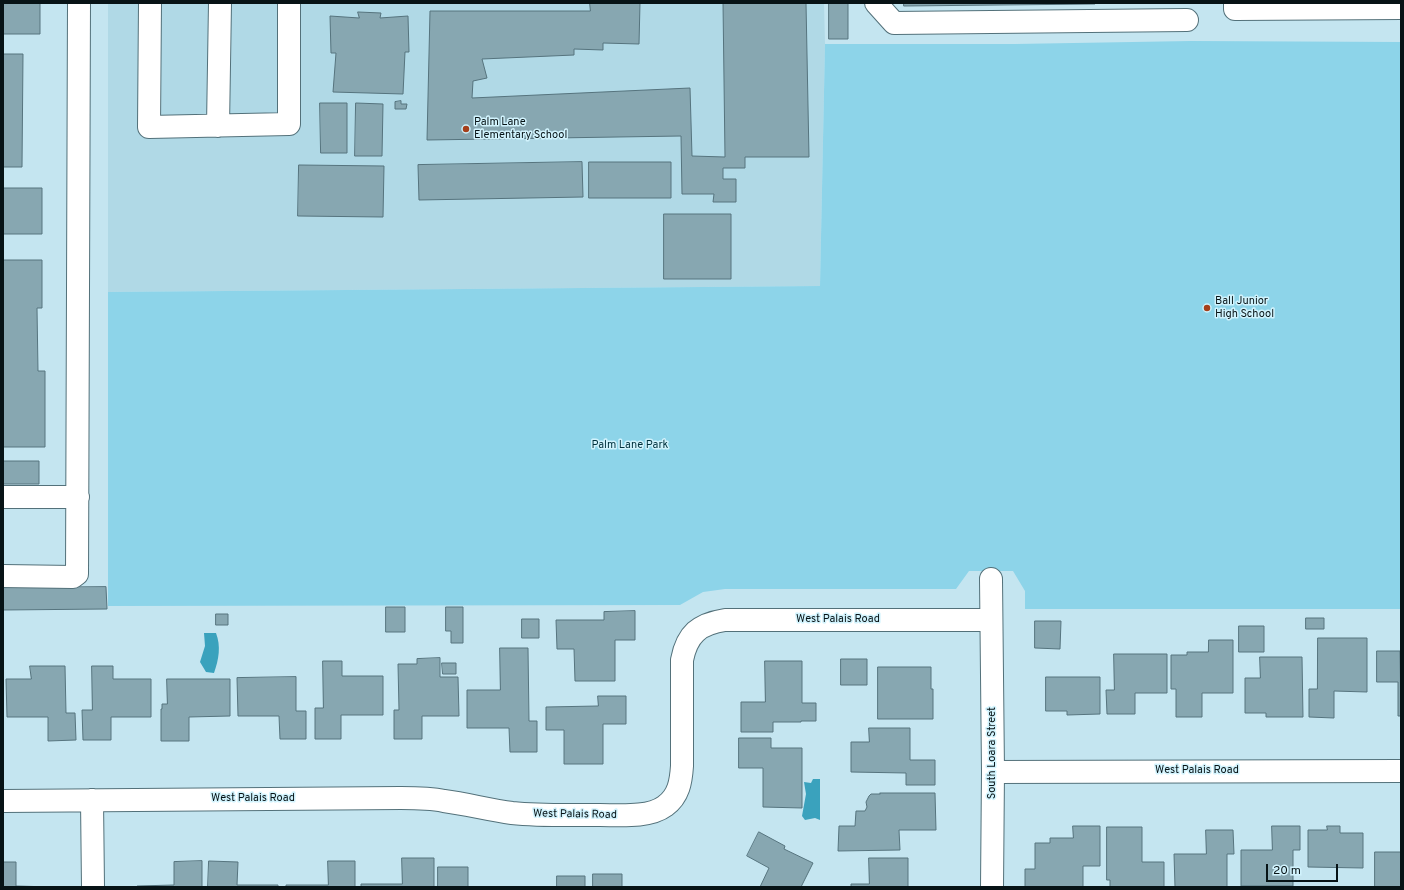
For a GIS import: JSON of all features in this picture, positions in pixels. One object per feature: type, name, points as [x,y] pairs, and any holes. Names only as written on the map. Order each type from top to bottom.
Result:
[{"type":"street","points":[[3,576],[73,577],[77,574],[78,3]]},
{"type":"street","points":[[150,3],[149,127],[289,124],[288,3]]},
{"type":"street","points":[[218,126],[220,3]]},
{"type":"street","points":[[876,3],[894,23],[1150,12],[1187,20]]},
{"type":"street","points":[[1235,3],[1234,9],[1401,8]]},
{"type":"street","points":[[3,497],[78,497]]},
{"type":"street","name":"South Loara Street","points":[[991,579],[993,772],[992,887]]},
{"type":"street","name":"West Palais Road","points":[[3,801],[401,798],[443,800],[512,813],[641,814],[664,807],[672,800],[678,791],[682,766],[682,660],[689,639],[703,626],[713,622],[725,620],[991,620]]},
{"type":"street","name":"West Palais Road","points":[[993,772],[1401,771]]},
{"type":"street","points":[[92,800],[93,887]]},
{"type":"shaded area","name":"Palm Lane Elementary School","points":[[108,3],[824,3],[825,44],[820,286],[108,292]]},
{"type":"shaded area","points":[[204,633],[216,633],[218,638],[219,653],[214,673],[206,672],[200,662],[205,646]]},
{"type":"shaded area","points":[[813,779],[820,779],[820,820],[815,818],[805,820],[802,816],[806,794],[804,782],[811,783]]},
{"type":"green space","name":"Palm Lane Park","points":[[1191,41],[1401,42],[1401,609],[1025,609],[1025,591],[1013,571],[969,571],[956,589],[725,589],[703,592],[680,605],[108,606],[108,292],[820,286],[825,44],[1015,44]]},
{"type":"building","points":[[3,3],[40,3],[40,34],[3,34]]},
{"type":"building","points":[[590,3],[640,3],[639,44],[603,43],[603,50],[574,49],[574,55],[482,59],[487,78],[473,81],[472,98],[690,88],[692,156],[725,157],[723,3],[806,3],[809,157],[745,157],[745,168],[723,168],[723,179],[736,179],[736,202],[713,202],[714,194],[682,194],[681,136],[427,140],[430,11],[590,11]]},
{"type":"building","points":[[829,3],[848,3],[848,39],[829,39]]},
{"type":"building","points":[[904,3],[1095,3],[1095,4],[904,6]]},
{"type":"building","points":[[358,12],[381,13],[380,18],[408,16],[409,52],[405,52],[403,94],[333,92],[336,53],[331,53],[330,16],[359,18]]},
{"type":"building","points":[[3,54],[23,54],[22,167],[3,167]]},
{"type":"building","points":[[401,101],[401,104],[407,104],[406,109],[395,109],[395,102]]},
{"type":"building","points":[[320,103],[347,103],[347,153],[321,153]]},
{"type":"building","points":[[356,103],[383,104],[382,156],[355,156]]},
{"type":"building","points":[[582,162],[583,197],[419,200],[418,165]]},
{"type":"building","points":[[589,162],[671,162],[671,198],[589,198]]},
{"type":"building","points":[[299,165],[384,166],[383,217],[298,216]]},
{"type":"building","points":[[3,188],[42,188],[42,234],[3,234]]},
{"type":"building","points":[[664,214],[731,214],[731,279],[664,279]]},
{"type":"building","points":[[3,260],[42,260],[42,308],[37,308],[38,371],[45,371],[45,447],[3,447]]},
{"type":"building","points":[[3,461],[39,461],[39,484],[3,484]]},
{"type":"building","points":[[106,587],[107,609],[3,610],[3,588]]},
{"type":"building","points":[[386,607],[405,607],[405,632],[386,632]]},
{"type":"building","points":[[446,607],[463,607],[463,643],[451,643],[451,631],[446,631]]},
{"type":"building","points":[[635,611],[635,640],[615,640],[615,681],[575,681],[574,649],[557,649],[556,620],[604,620],[604,612]]},
{"type":"building","points":[[216,614],[228,614],[228,625],[216,625]]},
{"type":"building","points":[[1306,618],[1324,618],[1324,629],[1306,629]]},
{"type":"building","points":[[522,619],[539,619],[539,638],[522,638]]},
{"type":"building","points":[[1035,621],[1061,621],[1060,649],[1035,648]]},
{"type":"building","points":[[1239,626],[1264,626],[1264,652],[1239,652]]},
{"type":"building","points":[[1318,638],[1367,638],[1367,692],[1334,691],[1334,718],[1309,717],[1309,689],[1317,689]]},
{"type":"building","points":[[1209,640],[1233,640],[1233,693],[1202,693],[1202,717],[1176,717],[1176,689],[1171,689],[1171,655],[1187,655],[1187,652],[1208,652]]},
{"type":"building","points":[[500,648],[528,648],[529,721],[537,721],[537,752],[510,752],[509,728],[467,728],[467,690],[500,690]]},
{"type":"building","points":[[1377,651],[1400,651],[1401,716],[1398,716],[1398,682],[1377,682]]},
{"type":"building","points":[[1114,654],[1167,654],[1167,693],[1135,693],[1135,714],[1107,714],[1106,690],[1114,690]]},
{"type":"building","points":[[1260,657],[1302,657],[1303,717],[1266,717],[1266,713],[1245,713],[1245,678],[1260,678]]},
{"type":"building","points":[[440,658],[440,677],[458,677],[459,716],[422,716],[422,739],[394,739],[394,710],[399,710],[398,664],[417,664],[417,659]]},
{"type":"building","points":[[841,659],[867,659],[867,685],[841,685]]},
{"type":"building","points":[[323,661],[342,661],[342,676],[383,676],[383,715],[341,715],[341,739],[315,739],[315,708],[323,708]]},
{"type":"building","points":[[765,661],[802,661],[802,703],[816,703],[816,721],[773,722],[773,732],[741,732],[741,702],[765,702]]},
{"type":"building","points":[[442,663],[456,663],[456,674],[443,674]]},
{"type":"building","points":[[30,666],[65,666],[66,713],[75,713],[76,740],[48,741],[48,717],[7,717],[6,679],[31,679]]},
{"type":"building","points":[[92,666],[113,666],[113,679],[151,679],[151,717],[111,717],[111,740],[83,740],[82,710],[92,710]]},
{"type":"building","points":[[878,667],[931,667],[933,719],[878,719]]},
{"type":"building","points":[[296,677],[296,711],[306,711],[306,739],[280,739],[279,716],[238,716],[237,678]]},
{"type":"building","points":[[1046,677],[1100,677],[1100,714],[1067,715],[1067,711],[1046,711]]},
{"type":"building","points":[[167,679],[230,679],[230,716],[189,717],[189,741],[161,741],[161,709],[162,704],[167,704]]},
{"type":"building","points":[[598,696],[626,696],[626,724],[603,724],[603,764],[564,764],[564,730],[546,730],[546,707],[598,706]]},
{"type":"building","points":[[869,728],[910,728],[910,760],[935,760],[935,785],[906,785],[906,773],[851,772],[851,742],[869,742]]},
{"type":"building","points":[[739,738],[771,738],[771,748],[802,748],[802,808],[763,807],[763,768],[739,768]]},
{"type":"building","points":[[935,793],[936,830],[899,830],[900,850],[838,851],[839,826],[855,826],[856,811],[865,811],[867,807],[866,802],[869,796],[871,794]]},
{"type":"building","points":[[1073,826],[1100,826],[1100,866],[1083,866],[1083,887],[1025,887],[1025,869],[1035,869],[1035,843],[1050,843],[1050,838],[1073,838]]},
{"type":"building","points":[[1272,826],[1300,826],[1300,850],[1293,850],[1293,886],[1241,886],[1241,850],[1272,850]]},
{"type":"building","points":[[1327,826],[1340,826],[1340,833],[1363,833],[1363,868],[1308,867],[1308,830],[1327,830]]},
{"type":"building","points":[[1107,827],[1142,827],[1142,862],[1164,862],[1164,887],[1110,887],[1110,880],[1107,880]]},
{"type":"building","points":[[1206,830],[1233,830],[1234,854],[1227,854],[1227,887],[1175,887],[1174,854],[1206,854]]},
{"type":"building","points":[[759,832],[785,846],[784,849],[813,863],[801,887],[760,887],[769,868],[747,856]]},
{"type":"building","points":[[1375,852],[1401,852],[1401,887],[1375,887]]},
{"type":"building","points":[[402,858],[434,858],[434,887],[361,887],[361,884],[402,884]]},
{"type":"building","points":[[869,858],[908,858],[908,887],[851,887],[851,884],[869,884]]},
{"type":"building","points":[[202,861],[202,887],[137,887],[174,885],[174,862]]},
{"type":"building","points":[[209,861],[238,862],[237,885],[278,885],[278,887],[208,887]]},
{"type":"building","points":[[328,861],[355,861],[355,887],[286,887],[286,885],[328,885]]},
{"type":"building","points":[[3,862],[16,862],[16,886],[52,887],[3,887]]},
{"type":"building","points":[[438,867],[468,867],[468,887],[438,887]]},
{"type":"building","points":[[593,874],[622,874],[622,887],[593,887]]},
{"type":"building","points":[[557,876],[585,876],[585,887],[557,887]]},
{"type":"place","name":"Palm Lane Elementary School","points":[[466,129]]},
{"type":"place","name":"Ball Junior High School","points":[[1207,308]]}]
